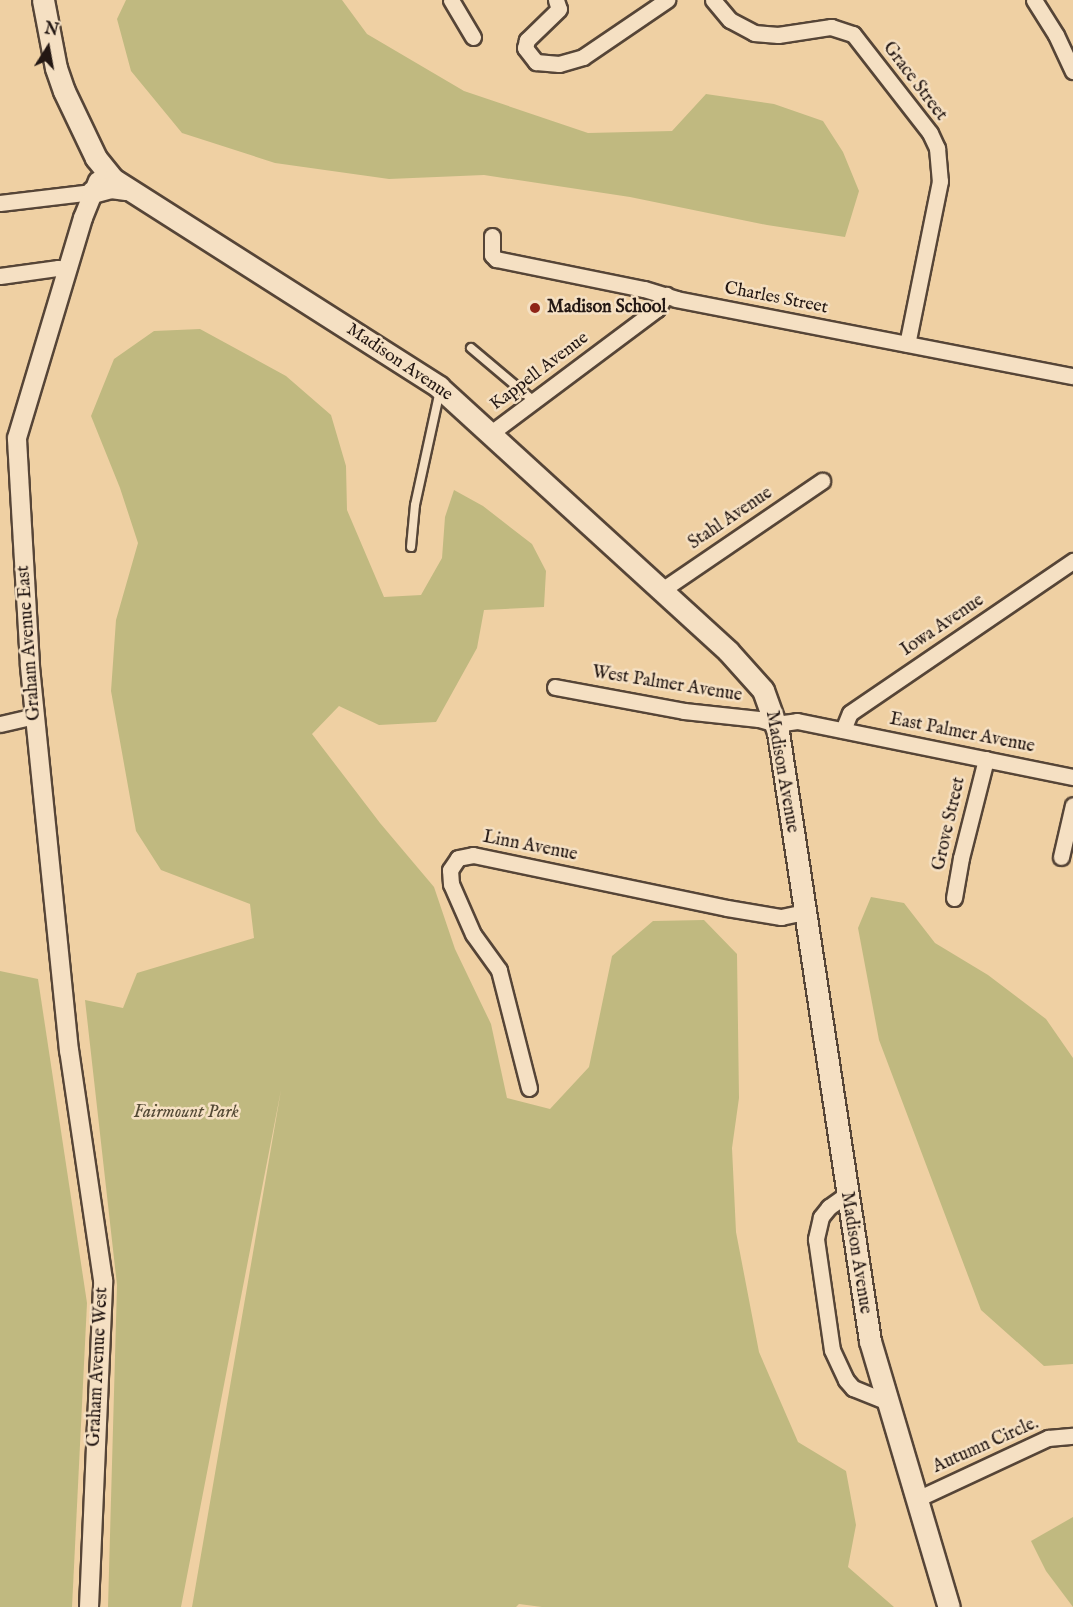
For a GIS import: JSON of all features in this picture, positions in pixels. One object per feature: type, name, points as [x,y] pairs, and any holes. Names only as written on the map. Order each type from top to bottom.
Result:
[{"type":"main road","name":"Madison Avenue","points":[[43,0],[56,68],[64,91],[96,158],[107,172],[126,189],[441,389],[662,590],[757,680],[770,703],[776,724],[870,1341],[949,1607]]},
{"type":"main road","points":[[92,192],[111,187],[126,189]]},
{"type":"street","points":[[451,0],[472,37]]},
{"type":"street","points":[[556,0],[559,9],[534,31],[525,48],[536,62],[559,64],[583,57],[667,0]]},
{"type":"street","name":"Grace Street","points":[[713,0],[730,20],[754,33],[778,35],[831,27],[853,34],[930,133],[937,148],[940,181],[907,344]]},
{"type":"street","points":[[1034,0],[1056,35],[1073,71]]},
{"type":"street","name":"Graham Avenue East","points":[[79,1129],[35,716],[17,438],[92,192],[107,172]]},
{"type":"street","points":[[0,203],[92,192]]},
{"type":"street","name":"Charles Street","points":[[492,236],[492,255],[496,259],[666,296],[1073,376]]},
{"type":"street","points":[[0,276],[57,268],[67,270]]},
{"type":"street","name":"Kappell Avenue","points":[[491,433],[657,309],[666,296]]},
{"type":"street","name":"Stahl Avenue","points":[[662,590],[822,481]]},
{"type":"street","name":"Iowa Avenue","points":[[843,730],[850,713],[1073,561]]},
{"type":"street","name":"West Palmer Avenue","points":[[555,687],[684,711],[759,719],[776,724],[797,721],[843,730]]},
{"type":"street","points":[[0,724],[35,716]]},
{"type":"street","name":"East Palmer Avenue","points":[[843,730],[1073,777]]},
{"type":"street","name":"Grove Street","points":[[954,898],[961,858],[986,759]]},
{"type":"street","points":[[1061,857],[1073,805]]},
{"type":"street","name":"Linn Avenue","points":[[529,1088],[499,970],[473,934],[451,884],[450,870],[458,858],[473,855],[727,908],[781,917],[804,912]]},
{"type":"street","name":"Graham Avenue West","points":[[79,1129],[94,1213],[104,1306],[97,1391],[89,1607]]},
{"type":"street","points":[[846,1195],[829,1207],[821,1217],[816,1239],[832,1350],[846,1380],[853,1388],[887,1402]]},
{"type":"street","name":"Autumn Circle.","points":[[917,1499],[1048,1438],[1073,1436]]},
{"type":"lane","points":[[471,348],[534,401]]},
{"type":"lane","points":[[411,548],[415,506],[441,389]]},
{"type":"green space","points":[[126,0],[342,0],[367,34],[464,91],[588,133],[672,131],[706,94],[774,104],[823,121],[843,152],[859,191],[845,237],[767,225],[630,197],[484,175],[389,179],[275,163],[182,133],[131,71],[117,19]]},
{"type":"green space","name":"Fairmount Park","points":[[200,329],[286,376],[331,415],[346,466],[347,510],[384,597],[421,595],[442,558],[445,517],[454,490],[483,506],[532,544],[546,571],[544,607],[484,610],[477,648],[436,722],[379,725],[339,706],[312,734],[380,823],[434,887],[455,949],[491,1024],[507,1098],[550,1109],[589,1067],[612,956],[653,921],[704,920],[737,954],[739,1098],[732,1148],[736,1232],[759,1352],[798,1442],[846,1471],[856,1525],[848,1567],[894,1607],[542,1607],[519,1604],[516,1607],[192,1607],[281,1090],[181,1607],[108,1607],[117,1285],[85,1000],[123,1008],[137,973],[254,938],[250,904],[161,870],[136,831],[111,691],[116,620],[138,543],[120,488],[91,416],[114,359],[154,331]]},
{"type":"green space","points":[[871,897],[904,903],[935,943],[988,975],[1046,1019],[1073,1058],[1073,1364],[1044,1366],[981,1310],[879,1040],[858,928]]},
{"type":"green space","points":[[0,971],[38,979],[87,1303],[72,1607],[0,1607]]},
{"type":"green space","points":[[1073,1517],[1073,1607],[1046,1571],[1031,1541]]},
{"type":"place","name":"Madison School","points":[[535,308]]}]
